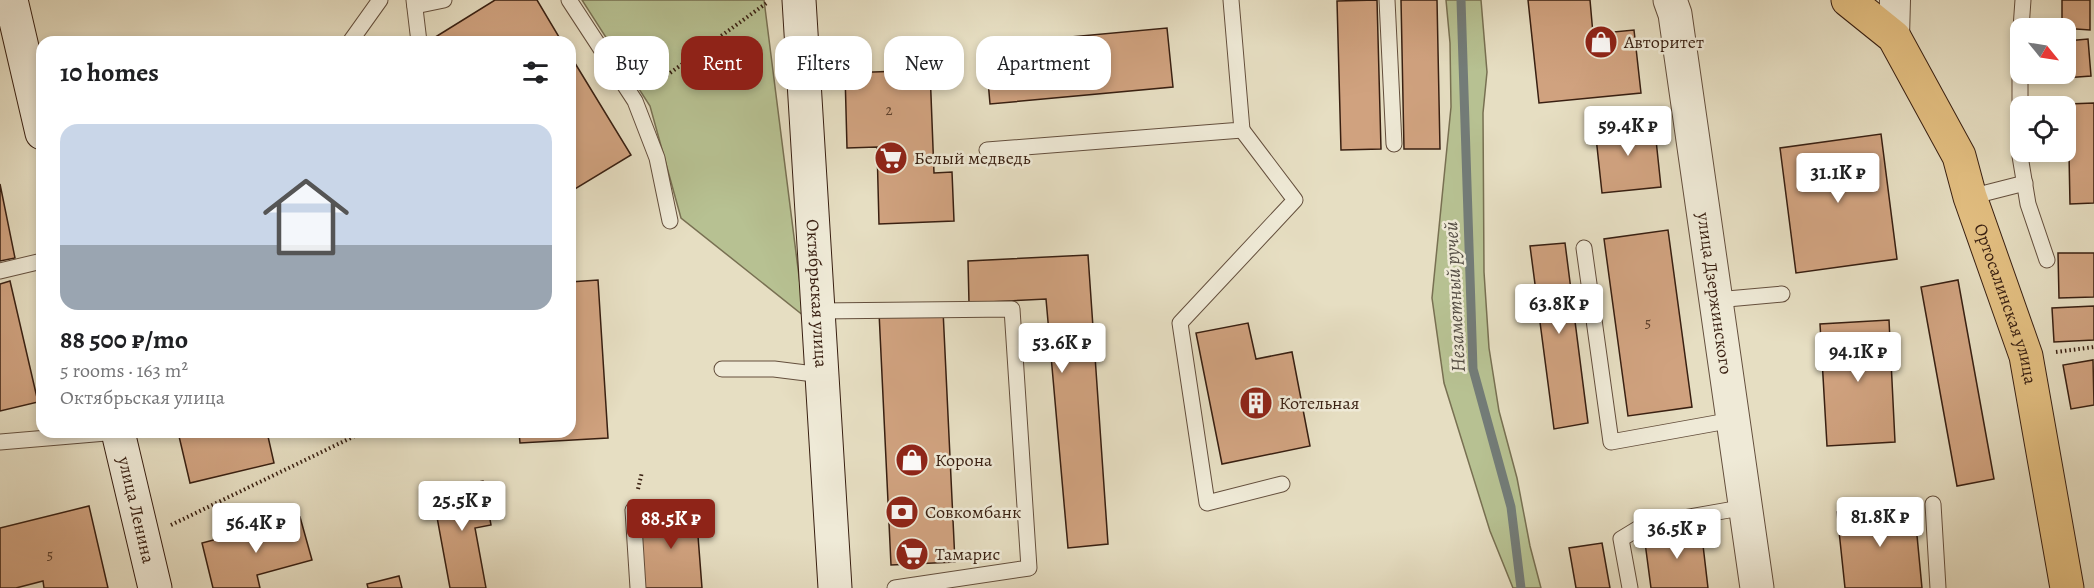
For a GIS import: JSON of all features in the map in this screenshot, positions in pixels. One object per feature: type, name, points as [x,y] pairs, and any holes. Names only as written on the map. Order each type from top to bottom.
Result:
[{"type":"main road","points":[[11,0],[36,107]]},
{"type":"main road","name":"Октябрьская улица","points":[[799,0],[835,588]]},
{"type":"main road","name":"улица Дзержинского","points":[[1670,0],[1675,14],[1757,588]]},
{"type":"main road","name":"Ортосалинская улица","points":[[1848,0],[1894,37],[1959,156],[1970,197],[2026,356],[2067,588]]},
{"type":"main road","name":"улица Ленина","points":[[119,438],[155,588]]},
{"type":"street","points":[[1894,37],[1895,0]]},
{"type":"lane","points":[[354,36],[380,0]]},
{"type":"lane","points":[[418,36],[415,3],[444,0]]},
{"type":"lane","points":[[569,0],[633,99],[657,158],[670,221]]},
{"type":"lane","points":[[1231,0],[1242,130],[1295,200],[1180,323],[1207,503],[1282,484]]},
{"type":"lane","points":[[1388,0],[1394,144]]},
{"type":"lane","points":[[2022,18],[2023,0]]},
{"type":"lane","points":[[2020,84],[2020,156],[2028,204],[2047,260]]},
{"type":"lane","points":[[987,150],[1242,130]]},
{"type":"lane","points":[[1970,197],[2025,183]]},
{"type":"lane","points":[[1584,248],[1611,442],[1733,420]]},
{"type":"lane","points":[[0,271],[36,262]]},
{"type":"lane","points":[[1716,300],[1782,294]]},
{"type":"lane","points":[[818,311],[1012,309],[1029,568],[895,588]]},
{"type":"lane","points":[[722,369],[774,369],[822,375]]},
{"type":"lane","points":[[0,442],[47,438]]},
{"type":"lane","points":[[1933,504],[1938,588]]},
{"type":"lane","points":[[1630,588],[1621,539],[1644,525],[1746,507]]},
{"type":"lane","points":[[633,510],[638,588]]},
{"type":"path","points":[[633,99],[771,0]]},
{"type":"path","points":[[143,538],[351,438]]},
{"type":"green space","points":[[582,0],[764,0],[804,316],[681,218],[650,106],[640,90],[669,90],[669,36],[605,36]]},
{"type":"green space","points":[[1446,0],[1481,0],[1487,72],[1483,113],[1484,272],[1489,348],[1499,411],[1517,478],[1541,588],[1513,588],[1490,531],[1444,383],[1432,298],[1451,107],[1450,43]]},
{"type":"building","points":[[495,0],[537,0],[558,36],[437,36]]},
{"type":"building","points":[[1377,0],[1381,149],[1341,150],[1337,1]]},
{"type":"building","points":[[1401,0],[1437,0],[1440,149],[1404,149]]},
{"type":"building","points":[[1528,0],[1590,0],[1593,34],[1634,30],[1641,93],[1539,103]]},
{"type":"building","points":[[2062,0],[2090,0],[2090,30],[2076,29],[2076,18],[2062,18]]},
{"type":"building","points":[[1167,28],[1173,87],[990,104],[989,90],[1111,90],[1111,36],[1081,36]]},
{"type":"building","points":[[2088,39],[2091,76],[2076,77],[2076,40]]},
{"type":"building","points":[[576,65],[631,155],[576,188]]},
{"type":"building","points":[[872,72],[884,72],[884,90],[931,90],[934,173],[952,172],[954,221],[879,224],[877,147],[847,148],[845,90],[872,90]]},
{"type":"building","points":[[2094,103],[2094,203],[2070,204],[2069,162],[2076,162],[2076,104]]},
{"type":"building","points":[[1654,121],[1661,187],[1602,193],[1595,128]]},
{"type":"building","points":[[1881,134],[1897,259],[1796,273],[1780,148]]},
{"type":"building","points":[[0,184],[15,258],[0,261]]},
{"type":"building","points":[[1668,230],[1692,407],[1628,416],[1604,239]]},
{"type":"building","points":[[1565,243],[1588,423],[1554,429],[1530,246]]},
{"type":"building","points":[[2058,253],[2094,253],[2094,297],[2059,298]]},
{"type":"building","points":[[1088,255],[1108,544],[1068,548],[1046,299],[969,303],[968,261]]},
{"type":"building","points":[[598,280],[608,438],[520,443],[520,438],[576,438],[576,282]]},
{"type":"building","points":[[1958,280],[1994,479],[1957,486],[1921,287]]},
{"type":"building","points":[[10,281],[36,393],[36,402],[0,411],[0,284]]},
{"type":"building","points":[[2094,306],[2094,340],[2054,342],[2052,308]]},
{"type":"building","points":[[943,310],[955,562],[891,565],[879,312]]},
{"type":"building","points":[[1889,320],[1895,442],[1827,446],[1820,324]]},
{"type":"building","name":"Котельная","points":[[1248,323],[1256,359],[1292,352],[1310,446],[1222,464],[1196,333]]},
{"type":"building","points":[[2093,360],[2094,405],[2071,409],[2063,365]]},
{"type":"building","points":[[179,438],[268,438],[274,463],[190,483]]},
{"type":"building","points":[[483,481],[491,525],[475,528],[486,588],[450,588],[432,490]]},
{"type":"building","points":[[1914,504],[1922,588],[1845,588],[1837,512]]},
{"type":"building","points":[[89,506],[108,588],[44,588],[43,581],[16,588],[0,588],[0,528]]},
{"type":"building","points":[[696,510],[702,588],[645,588],[640,515]]},
{"type":"building","points":[[300,517],[312,560],[257,575],[260,588],[213,588],[202,543]]},
{"type":"building","points":[[1701,528],[1708,588],[1651,588],[1644,535]]},
{"type":"building","points":[[1602,543],[1610,588],[1576,588],[1569,548]]},
{"type":"building","points":[[399,576],[402,588],[368,588],[367,584]]},
{"type":"waterway","name":"Незаметный ручей","points":[[1461,0],[1473,369],[1511,507],[1521,588]]},
{"type":"place","name":"Авторитет","points":[[1601,42]]},
{"type":"place","name":"Белый медведь","points":[[891,158]]},
{"type":"place","name":"Котельная","points":[[1256,403]]},
{"type":"place","name":"Корона","points":[[912,460]]},
{"type":"place","name":"Совкомбанк","points":[[902,512]]},
{"type":"place","name":"Тамарис","points":[[912,554]]}]
